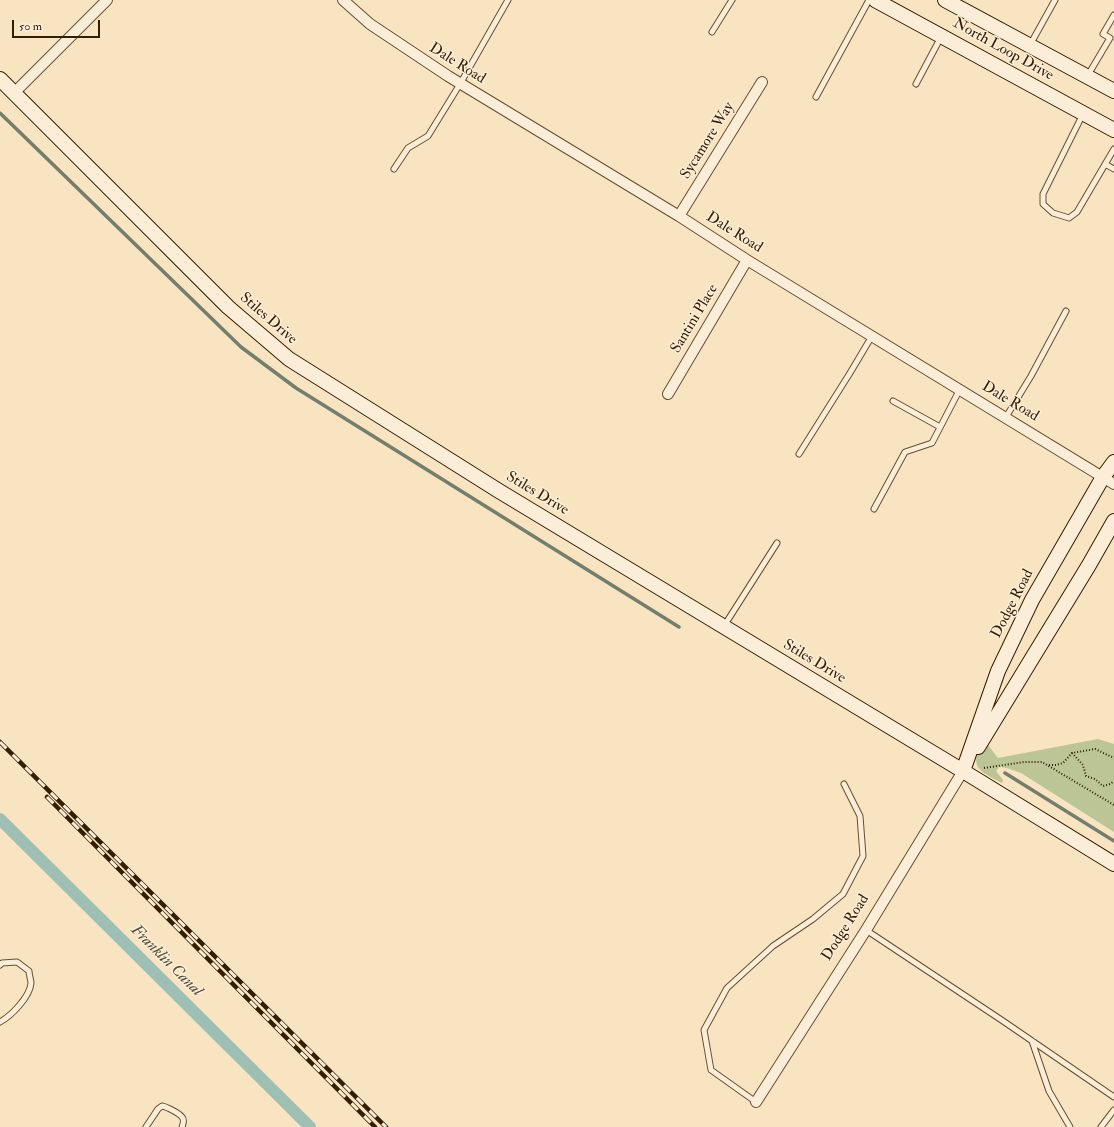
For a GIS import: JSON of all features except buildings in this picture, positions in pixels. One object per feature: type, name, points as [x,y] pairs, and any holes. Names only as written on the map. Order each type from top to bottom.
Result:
[{"type":"street","points":[[14,93],[107,0]]},
{"type":"street","name":"Dale Road","points":[[343,0],[370,24],[460,84],[679,216],[747,260],[1109,480]]},
{"type":"street","name":"North Loop Drive","points":[[875,0],[1114,130]]},
{"type":"street","name":"North Loop Drive","points":[[945,0],[1114,91]]},
{"type":"street","name":"Stiles Drive","points":[[0,79],[228,307],[289,359],[499,491],[963,771],[1114,864]]},
{"type":"street","name":"Sycamore Way","points":[[679,216],[762,82]]},
{"type":"street","name":"Santini Place","points":[[668,394],[747,260]]},
{"type":"street","name":"Dodge Road","points":[[963,771],[998,672],[1032,600],[1109,480],[1114,462]]},
{"type":"street","name":"Dodge Road","points":[[756,1102],[866,930],[1114,522]]},
{"type":"lane","points":[[394,169],[408,148],[428,136],[460,84],[508,0]]},
{"type":"lane","points":[[712,32],[732,0]]},
{"type":"lane","points":[[816,98],[869,0]]},
{"type":"lane","points":[[1030,45],[1055,0]]},
{"type":"lane","points":[[1087,76],[1112,39],[1103,34],[1114,15]]},
{"type":"lane","points":[[916,84],[942,36]]},
{"type":"lane","points":[[1083,113],[1043,194],[1043,204],[1053,213],[1069,218],[1077,212],[1114,149]]},
{"type":"lane","points":[[1105,164],[1114,169]]},
{"type":"lane","points":[[1006,417],[1035,369],[1066,311]]},
{"type":"lane","points":[[799,454],[872,336]]},
{"type":"lane","points":[[874,509],[905,452],[932,443],[960,390]]},
{"type":"lane","points":[[893,401],[940,427]]},
{"type":"lane","points":[[724,627],[777,543]]},
{"type":"lane","points":[[756,1102],[712,1070],[704,1030],[727,988],[773,946],[813,919],[843,894],[863,856],[860,816],[844,784]]},
{"type":"lane","points":[[866,930],[1114,1097]]},
{"type":"lane","points":[[0,965],[2,963],[17,962],[29,971],[31,984],[24,1000],[7,1018],[0,1022]]},
{"type":"lane","points":[[1032,1041],[1049,1091],[1070,1127]]},
{"type":"lane","points":[[146,1127],[162,1106],[167,1106],[182,1118],[184,1122],[182,1127]]},
{"type":"lane","points":[[1101,1127],[1114,1110]]},
{"type":"path","points":[[1048,765],[1063,763],[1072,753],[1095,749],[1114,758]]},
{"type":"path","points":[[1072,753],[1083,765],[1086,776],[1095,779],[1103,786],[1114,781]]},
{"type":"path","points":[[963,771],[1024,762],[1042,762],[1114,805]]},
{"type":"green space","points":[[1098,739],[1114,744],[1114,832],[1021,773],[999,767],[996,771],[1003,780],[1002,783],[983,772],[977,765],[976,761],[978,751],[985,741],[998,758]]},
{"type":"waterway","points":[[0,113],[241,347],[296,388],[679,627]]},
{"type":"waterway","points":[[1005,773],[1114,841]]},
{"type":"waterway","name":"Franklin Canal","points":[[0,819],[310,1127]]},
{"type":"railway","points":[[0,742],[386,1127]]},
{"type":"railway","points":[[47,797],[375,1127]]}]
